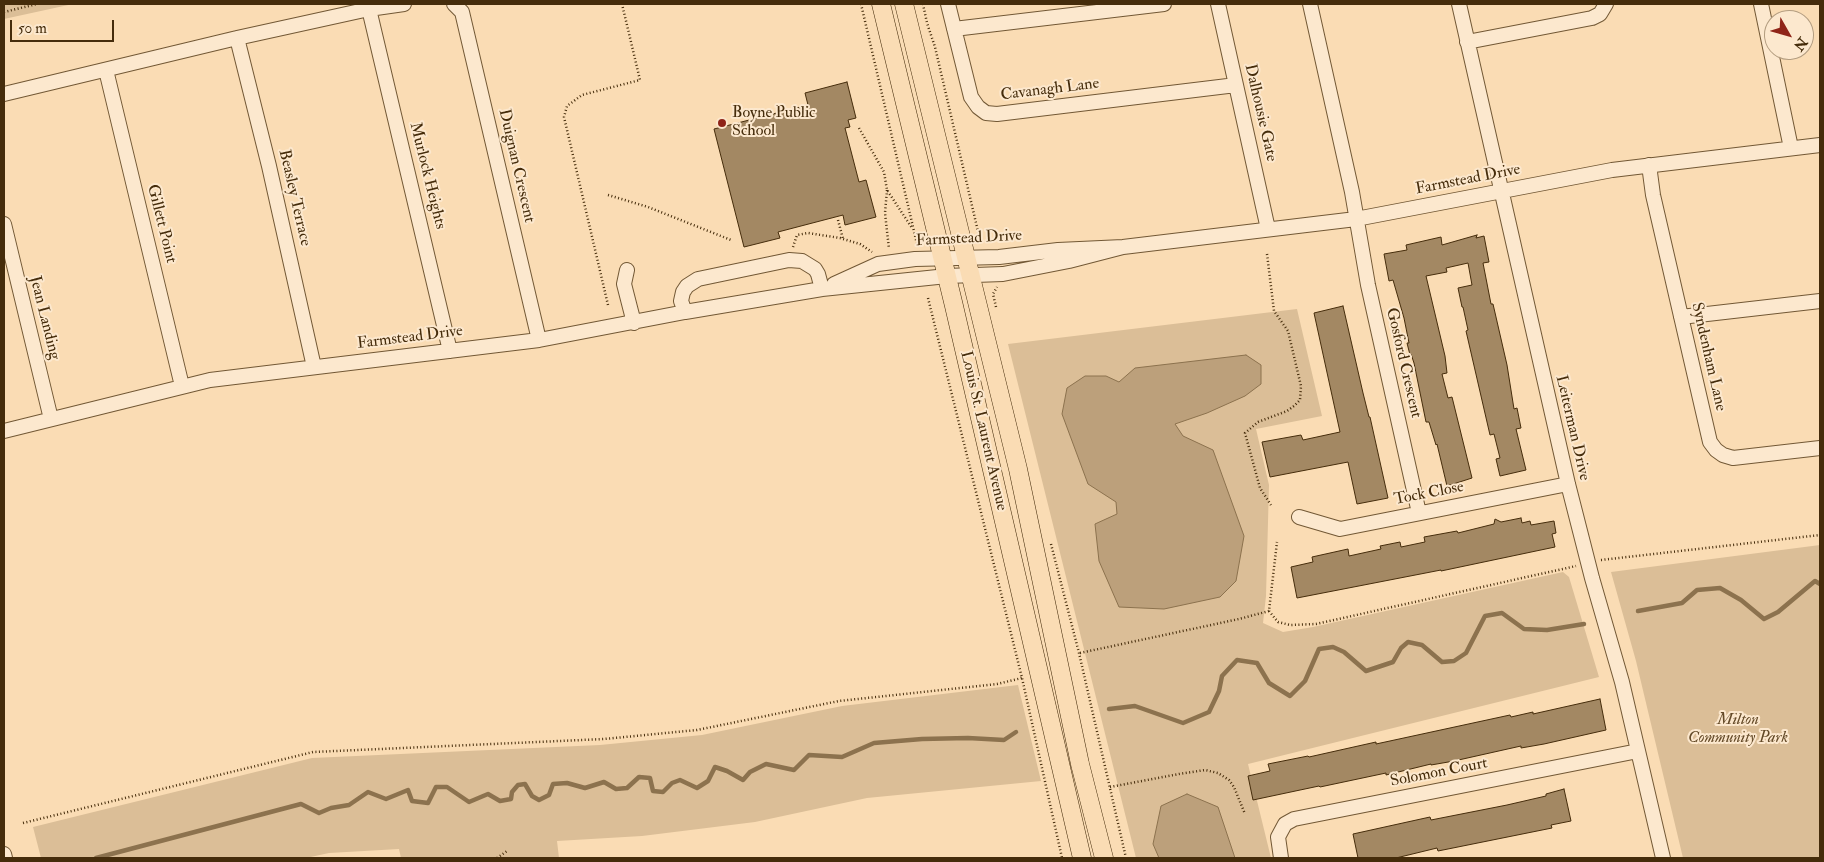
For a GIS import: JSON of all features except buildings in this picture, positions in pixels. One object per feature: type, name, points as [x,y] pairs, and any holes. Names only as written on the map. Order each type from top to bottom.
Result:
[{"type":"main road","name":"Louis St. Laurent Avenue","points":[[882,4],[1082,858]]},
{"type":"main road","name":"Louis St. Laurent Avenue","points":[[904,4],[1018,470],[1080,764],[1104,858]]},
{"type":"street","points":[[4,94],[237,38],[369,9],[404,4]]},
{"type":"street","name":"Duignan Crescent","points":[[454,4],[462,12],[539,340]]},
{"type":"street","name":"Cavanagh Lane","points":[[948,4],[971,97],[978,107],[986,113],[997,114],[1236,85]]},
{"type":"street","points":[[954,29],[1164,4]]},
{"type":"street","name":"Dalhousie Gate","points":[[1218,4],[1268,229]]},
{"type":"street","points":[[1310,4],[1356,219]]},
{"type":"street","name":"Leiterman Drive","points":[[1459,4],[1500,192],[1568,484],[1592,578],[1622,682],[1663,858]]},
{"type":"street","points":[[1467,42],[1592,18],[1600,14],[1606,4]]},
{"type":"street","points":[[1760,4],[1791,148]]},
{"type":"street","name":"Murlock Heights","points":[[369,9],[450,351]]},
{"type":"street","name":"Beasley Terrace","points":[[237,38],[271,176],[314,367]]},
{"type":"street","name":"Gillett Point","points":[[106,70],[182,386]]},
{"type":"street","name":"Farmstead Drive","points":[[4,431],[182,386],[244,375],[539,340],[684,312],[945,267],[968,267],[1003,274],[1069,261],[1123,247],[1356,219],[1612,170],[1820,145]]},
{"type":"street","name":"Syndenham Lane","points":[[1648,165],[1710,442],[1723,456],[1734,458],[1820,448]]},
{"type":"street","name":"Gosford Crescent","points":[[1356,219],[1368,285],[1419,514]]},
{"type":"street","name":"Jean Landing","points":[[4,224],[51,419]]},
{"type":"street","name":"Farmstead Drive","points":[[822,289],[878,264],[915,259],[945,267]]},
{"type":"street","points":[[684,312],[681,300],[683,292],[687,286],[698,279],[789,260],[802,261],[815,269],[822,289]]},
{"type":"street","points":[[627,270],[624,284],[634,323]]},
{"type":"street","points":[[1681,317],[1820,301]]},
{"type":"street","name":"Tock Close","points":[[1299,517],[1340,529],[1568,484]]},
{"type":"street","name":"Solomon Court","points":[[1282,858],[1278,837],[1285,824],[1294,819],[1638,751]]},
{"type":"street","points":[[4,854],[5,858]]},
{"type":"path","points":[[4,12],[37,4]]},
{"type":"path","points":[[608,305],[564,117],[567,106],[582,95],[640,80],[622,4]]},
{"type":"path","points":[[861,4],[917,244]]},
{"type":"path","points":[[924,4],[980,240]]},
{"type":"path","points":[[859,128],[884,172],[888,190],[914,231]]},
{"type":"path","points":[[888,190],[885,213],[891,262]]},
{"type":"path","points":[[608,194],[648,207],[731,240]]},
{"type":"path","points":[[838,220],[843,239]]},
{"type":"path","points":[[789,260],[797,234],[808,233],[860,244],[891,262]]},
{"type":"path","points":[[1267,254],[1274,311],[1278,320],[1288,331],[1302,386],[1300,400],[1294,406],[1287,411],[1258,422],[1245,433],[1260,488],[1271,505]]},
{"type":"path","points":[[997,286],[993,294],[997,313]]},
{"type":"path","points":[[928,298],[1022,678],[1062,858]]},
{"type":"path","points":[[1607,559],[1820,535]]},
{"type":"path","points":[[1050,538],[1079,653],[1126,858]]},
{"type":"path","points":[[1277,542],[1269,611],[1278,622],[1290,625],[1316,624],[1569,568]]},
{"type":"path","points":[[1079,653],[1269,611]]},
{"type":"path","points":[[23,823],[313,752],[604,738],[697,730],[839,701],[997,684],[1022,678]]},
{"type":"path","points":[[1109,788],[1205,770],[1218,773],[1230,780],[1245,814]]},
{"type":"path","points":[[497,858],[507,851]]},
{"type":"green space","points":[[4,4],[73,4],[4,19]]},
{"type":"green space","points":[[1297,309],[1322,416],[1256,429],[1269,485],[1266,596],[1263,623],[1283,632],[1313,627],[1563,572],[1569,577],[1599,677],[1248,764],[1271,858],[1136,858],[1008,344]]},
{"type":"green space","name":"Milton Community Park","points":[[1820,545],[1820,858],[1683,858],[1636,661],[1611,572]]},
{"type":"green space","points":[[1018,685],[1041,781],[867,798],[755,822],[642,836],[557,841],[559,858],[401,858],[399,849],[329,853],[306,858],[41,858],[33,827],[312,758],[600,745],[702,735],[842,706]]},
{"type":"shaded area","points":[[1246,355],[1261,365],[1261,384],[1245,396],[1207,413],[1175,424],[1183,436],[1213,450],[1244,536],[1236,581],[1220,597],[1164,609],[1119,607],[1099,561],[1095,524],[1117,514],[1116,502],[1088,484],[1062,414],[1067,388],[1085,376],[1106,376],[1119,382],[1135,368]]},
{"type":"shaded area","points":[[1187,794],[1218,807],[1235,858],[1159,858],[1153,844],[1161,806]]},
{"type":"waterway","points":[[1638,611],[1682,603],[1697,590],[1720,588],[1741,600],[1764,619],[1778,612],[1815,581],[1820,584]]},
{"type":"waterway","points":[[1109,709],[1135,706],[1183,723],[1209,712],[1219,691],[1222,676],[1237,660],[1257,663],[1269,683],[1290,696],[1305,681],[1319,649],[1333,647],[1344,652],[1366,671],[1393,662],[1401,648],[1408,642],[1422,645],[1442,662],[1454,661],[1466,653],[1485,616],[1502,613],[1524,629],[1547,630],[1584,624]]},
{"type":"waterway","points":[[96,858],[301,804],[319,813],[331,808],[349,805],[368,792],[386,799],[408,790],[412,801],[428,803],[436,787],[447,787],[469,802],[488,794],[500,801],[511,799],[512,792],[518,785],[525,784],[532,796],[539,800],[549,795],[553,784],[567,783],[585,788],[604,782],[616,789],[627,788],[639,777],[650,778],[653,791],[663,792],[672,783],[680,780],[697,788],[708,781],[715,767],[743,780],[750,772],[766,764],[794,770],[809,755],[842,757],[874,743],[922,739],[968,738],[1004,740],[1016,732]]},
{"type":"place","name":"Boyne Public School","points":[[722,123]]}]
